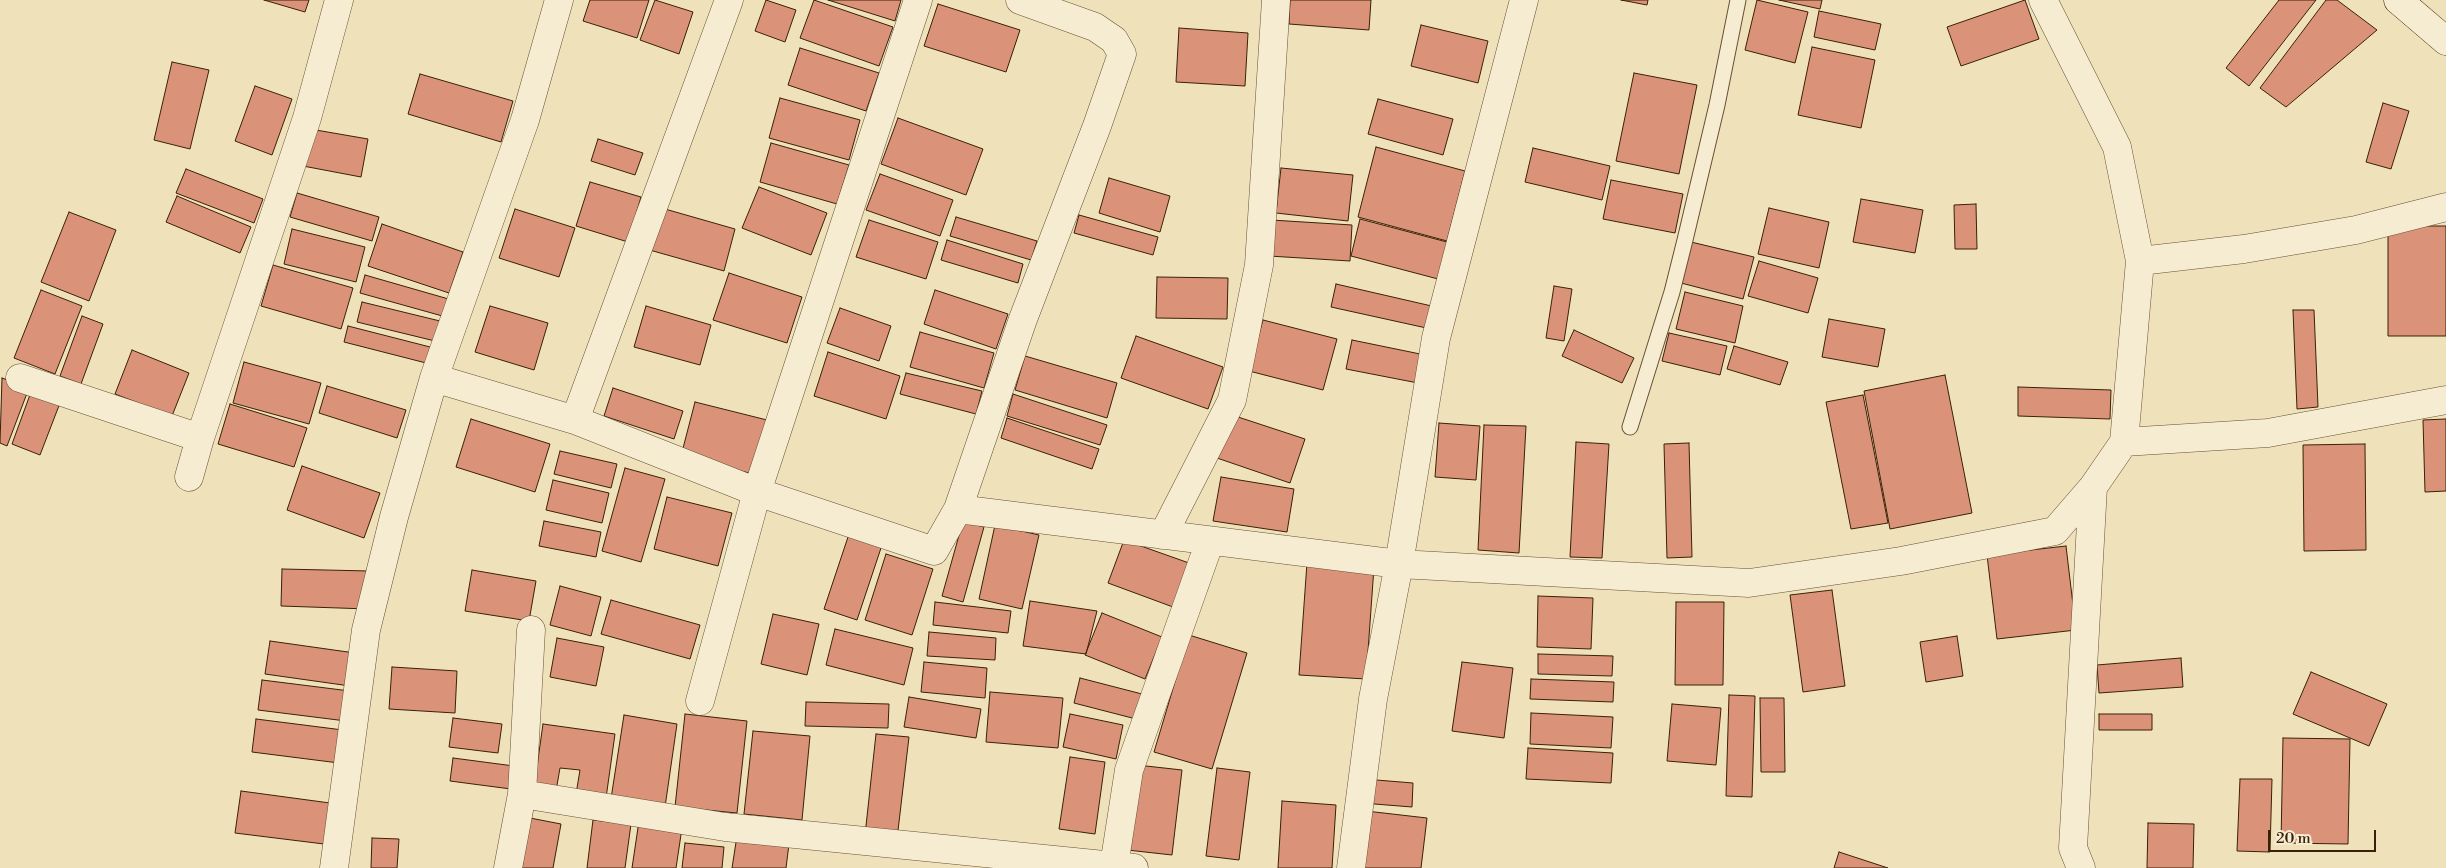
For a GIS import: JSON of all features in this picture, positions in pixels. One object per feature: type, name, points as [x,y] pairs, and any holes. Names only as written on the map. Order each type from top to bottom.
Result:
[{"type":"street","points":[[190,477],[200,438],[307,118],[339,0]]},
{"type":"street","points":[[334,868],[366,630],[394,517],[434,378],[525,120],[559,0]]},
{"type":"street","points":[[575,420],[729,0]]},
{"type":"street","points":[[700,701],[757,492],[918,0]]},
{"type":"street","points":[[434,378],[575,420],[757,492],[934,551],[958,509],[1023,319],[1097,126],[1122,54],[1114,40],[1095,27],[1020,0]]},
{"type":"street","points":[[1163,535],[1232,400],[1259,265],[1276,0]]},
{"type":"street","points":[[1351,868],[1373,699],[1399,564],[1436,338],[1524,0]]},
{"type":"street","points":[[958,509],[1399,564],[1750,583],[1901,561],[2055,531],[2093,487],[2124,442],[2140,261],[2117,147],[2043,0]]},
{"type":"street","points":[[2398,0],[2446,41]]},
{"type":"street","points":[[2140,261],[2244,249],[2356,230],[2446,207]]},
{"type":"street","points":[[20,378],[200,438]]},
{"type":"street","points":[[2124,442],[2268,433],[2446,400]]},
{"type":"street","points":[[2081,868],[2073,848],[2093,487]]},
{"type":"street","points":[[522,794],[725,827],[1124,867],[1129,770],[1210,541]]},
{"type":"street","points":[[508,868],[522,794],[531,630]]},
{"type":"lane","points":[[1630,427],[1672,292],[1717,105],[1738,0]]},
{"type":"building","points":[[264,0],[309,0],[305,12]]},
{"type":"building","points":[[590,0],[649,0],[637,38],[583,21]]},
{"type":"building","points":[[655,0],[693,12],[679,54],[640,40]]},
{"type":"building","points":[[766,0],[796,10],[785,42],[755,31]]},
{"type":"building","points":[[814,0],[893,27],[879,66],[800,38]]},
{"type":"building","points":[[828,0],[901,0],[895,21]]},
{"type":"building","points":[[1290,0],[1371,0],[1369,30],[1289,24]]},
{"type":"building","points":[[1621,0],[1648,0],[1647,5]]},
{"type":"building","points":[[1757,0],[1808,12],[1795,63],[1745,50]]},
{"type":"building","points":[[1779,0],[1822,0],[1820,9]]},
{"type":"building","points":[[2025,0],[2039,39],[1961,66],[1947,27]]},
{"type":"building","points":[[2279,0],[2316,0],[2249,86],[2226,68]]},
{"type":"building","points":[[2326,0],[2337,0],[2377,30],[2286,107],[2260,88]]},
{"type":"building","points":[[938,4],[1020,30],[1006,72],[924,46]]},
{"type":"building","points":[[1819,11],[1881,24],[1875,50],[1814,37]]},
{"type":"building","points":[[1421,25],[1488,41],[1478,83],[1411,66]]},
{"type":"building","points":[[1179,28],[1248,33],[1245,86],[1176,82]]},
{"type":"building","points":[[1812,47],[1875,60],[1861,128],[1798,115]]},
{"type":"building","points":[[800,48],[879,73],[866,111],[788,85]]},
{"type":"building","points":[[172,62],[209,70],[190,149],[154,140]]},
{"type":"building","points":[[1634,73],[1697,85],[1679,174],[1616,161]]},
{"type":"building","points":[[420,74],[513,101],[501,142],[408,114]]},
{"type":"building","points":[[255,86],[292,99],[272,155],[235,141]]},
{"type":"building","points":[[780,98],[860,120],[849,160],[769,138]]},
{"type":"building","points":[[1378,99],[1453,119],[1443,155],[1368,134]]},
{"type":"building","points":[[2383,103],[2409,111],[2391,169],[2366,162]]},
{"type":"building","points":[[898,118],[983,149],[966,195],[881,164]]},
{"type":"building","points":[[310,129],[368,139],[361,177],[303,166]]},
{"type":"building","points":[[598,139],[643,153],[635,175],[591,161]]},
{"type":"building","points":[[771,143],[849,165],[837,204],[760,182]]},
{"type":"building","points":[[1376,147],[1465,171],[1447,241],[1358,217]]},
{"type":"building","points":[[1533,148],[1610,166],[1602,200],[1525,182]]},
{"type":"building","points":[[1281,168],[1353,175],[1348,221],[1276,213]]},
{"type":"building","points":[[186,169],[263,199],[254,223],[176,193]]},
{"type":"building","points":[[880,174],[953,200],[940,236],[866,210]]},
{"type":"building","points":[[1109,178],[1170,196],[1160,232],[1099,213]]},
{"type":"building","points":[[1611,180],[1683,194],[1675,233],[1603,219]]},
{"type":"building","points":[[590,182],[641,197],[628,242],[576,226]]},
{"type":"building","points":[[759,187],[827,213],[811,255],[742,228]]},
{"type":"building","points":[[297,193],[379,217],[372,241],[290,217]]},
{"type":"building","points":[[177,196],[251,227],[240,253],[166,222]]},
{"type":"building","points":[[1861,199],[1923,210],[1915,253],[1853,242]]},
{"type":"building","points":[[1976,204],[1977,249],[1955,249],[1954,205]]},
{"type":"building","points":[[658,207],[735,229],[724,271],[646,249]]},
{"type":"building","points":[[1769,208],[1829,222],[1819,268],[1758,254]]},
{"type":"building","points":[[515,209],[575,228],[559,277],[499,258]]},
{"type":"building","points":[[69,212],[116,230],[89,301],[41,282]]},
{"type":"building","points":[[1079,215],[1158,237],[1153,255],[1074,233]]},
{"type":"building","points":[[956,217],[1037,241],[1031,260],[950,236]]},
{"type":"building","points":[[1360,219],[1447,242],[1438,279],[1351,256]]},
{"type":"building","points":[[869,220],[938,242],[926,279],[856,257]]},
{"type":"building","points":[[1271,220],[1352,225],[1350,261],[1269,256]]},
{"type":"building","points":[[382,224],[463,252],[449,293],[368,266]]},
{"type":"building","points":[[2388,226],[2446,226],[2446,336],[2388,336]]},
{"type":"building","points":[[292,229],[365,247],[356,282],[284,264]]},
{"type":"building","points":[[947,240],[1023,264],[1018,283],[941,260]]},
{"type":"building","points":[[1691,242],[1754,257],[1743,299],[1681,283]]},
{"type":"building","points":[[1759,261],[1818,278],[1808,313],[1748,296]]},
{"type":"building","points":[[273,265],[353,288],[341,329],[261,306]]},
{"type":"building","points":[[729,273],[802,297],[787,343],[713,320]]},
{"type":"building","points":[[365,275],[452,300],[446,317],[360,293]]},
{"type":"building","points":[[1157,277],[1228,278],[1227,319],[1156,318]]},
{"type":"building","points":[[1336,284],[1436,307],[1431,329],[1331,307]]},
{"type":"building","points":[[1554,286],[1572,289],[1564,341],[1546,338]]},
{"type":"building","points":[[41,290],[82,306],[55,374],[14,358]]},
{"type":"building","points":[[935,290],[1008,314],[996,349],[924,324]]},
{"type":"building","points":[[1685,292],[1743,306],[1735,343],[1676,329]]},
{"type":"building","points":[[362,302],[440,321],[435,341],[357,322]]},
{"type":"building","points":[[490,306],[548,323],[534,370],[475,352]]},
{"type":"building","points":[[646,306],[711,325],[700,365],[634,347]]},
{"type":"building","points":[[840,308],[891,326],[879,361],[827,343]]},
{"type":"building","points":[[2293,310],[2314,310],[2318,407],[2297,409]]},
{"type":"building","points":[[82,316],[103,324],[81,384],[60,376]]},
{"type":"building","points":[[1829,319],[1885,329],[1878,367],[1822,357]]},
{"type":"building","points":[[1263,320],[1337,339],[1323,390],[1249,371]]},
{"type":"building","points":[[348,326],[434,348],[430,364],[344,342]]},
{"type":"building","points":[[1574,330],[1634,358],[1622,383],[1562,356]]},
{"type":"building","points":[[920,332],[994,353],[984,388],[910,367]]},
{"type":"building","points":[[1669,333],[1727,346],[1720,375],[1662,361]]},
{"type":"building","points":[[1136,336],[1223,367],[1208,409],[1121,378]]},
{"type":"building","points":[[1352,340],[1425,355],[1418,383],[1346,369]]},
{"type":"building","points":[[1734,346],[1788,362],[1780,385],[1727,369]]},
{"type":"building","points":[[132,350],[189,373],[172,416],[115,394]]},
{"type":"building","points":[[828,352],[900,376],[886,419],[814,396]]},
{"type":"building","points":[[1025,356],[1117,383],[1107,418],[1015,390]]},
{"type":"building","points":[[244,362],[321,383],[309,424],[233,403]]},
{"type":"building","points":[[906,373],[982,391],[976,414],[900,394]]},
{"type":"building","points":[[1945,375],[1972,513],[1890,529],[1864,391]]},
{"type":"building","points":[[2,378],[29,388],[7,446],[0,443]]},
{"type":"building","points":[[327,386],[406,410],[397,438],[319,413]]},
{"type":"building","points":[[2018,387],[2111,390],[2110,419],[2018,416]]},
{"type":"building","points":[[613,388],[683,411],[674,439],[604,416]]},
{"type":"building","points":[[31,392],[60,403],[40,455],[12,444]]},
{"type":"building","points":[[1013,394],[1107,425],[1100,445],[1007,416]]},
{"type":"building","points":[[1863,395],[1888,523],[1851,529],[1826,402]]},
{"type":"building","points":[[695,402],[771,421],[757,475],[681,456]]},
{"type":"building","points":[[230,404],[307,428],[294,467],[218,444]]},
{"type":"building","points":[[1232,415],[1305,439],[1290,483],[1217,458]]},
{"type":"building","points":[[1007,418],[1099,449],[1092,469],[1001,438]]},
{"type":"building","points":[[471,419],[550,444],[535,492],[456,467]]},
{"type":"building","points":[[2446,419],[2446,491],[2425,492],[2423,420]]},
{"type":"building","points":[[1439,423],[1480,426],[1476,480],[1435,477]]},
{"type":"building","points":[[1484,425],[1526,426],[1519,553],[1478,550]]},
{"type":"building","points":[[1576,442],[1609,444],[1602,558],[1570,557]]},
{"type":"building","points":[[1689,443],[1692,557],[1667,558],[1664,444]]},
{"type":"building","points":[[2365,444],[2366,550],[2304,551],[2303,445]]},
{"type":"building","points":[[560,451],[617,464],[611,488],[554,474]]},
{"type":"building","points":[[302,466],[380,493],[364,538],[287,510]]},
{"type":"building","points":[[625,468],[665,479],[641,562],[602,551]]},
{"type":"building","points":[[1221,477],[1294,489],[1287,532],[1213,521]]},
{"type":"building","points":[[553,480],[609,493],[602,523],[546,510]]},
{"type":"building","points":[[667,497],[732,513],[718,566],[654,549]]},
{"type":"building","points":[[544,521],[601,532],[596,557],[539,546]]},
{"type":"building","points":[[963,521],[984,527],[963,602],[942,596]]},
{"type":"building","points":[[995,525],[1039,535],[1022,609],[979,599]]},
{"type":"building","points":[[851,528],[884,539],[857,620],[824,609]]},
{"type":"building","points":[[1124,540],[1189,563],[1173,607],[1108,583]]},
{"type":"building","points":[[2066,546],[2076,630],[1997,639],[1987,555]]},
{"type":"building","points":[[886,554],[933,569],[912,635],[865,620]]},
{"type":"building","points":[[1307,563],[1374,567],[1366,679],[1299,675]]},
{"type":"building","points":[[282,569],[369,571],[368,609],[281,606]]},
{"type":"building","points":[[472,570],[536,581],[529,621],[465,611]]},
{"type":"building","points":[[560,586],[601,597],[591,636],[550,625]]},
{"type":"building","points":[[1832,590],[1845,686],[1803,692],[1790,595]]},
{"type":"building","points":[[1538,596],[1593,598],[1591,649],[1537,647]]},
{"type":"building","points":[[611,600],[700,625],[690,659],[601,634]]},
{"type":"building","points":[[1030,601],[1097,611],[1086,654],[1023,646]]},
{"type":"building","points":[[935,602],[1011,611],[1008,633],[933,625]]},
{"type":"building","points":[[1676,602],[1724,602],[1723,685],[1675,685]]},
{"type":"building","points":[[1102,613],[1162,637],[1145,679],[1085,655]]},
{"type":"building","points":[[773,614],[819,624],[807,675],[761,664]]},
{"type":"building","points":[[835,629],[913,648],[904,685],[826,665]]},
{"type":"building","points":[[929,632],[996,638],[995,660],[927,656]]},
{"type":"building","points":[[1189,635],[1247,653],[1212,769],[1154,752]]},
{"type":"building","points":[[1957,636],[1963,676],[1926,682],[1920,642]]},
{"type":"building","points":[[557,638],[604,647],[596,686],[550,677]]},
{"type":"building","points":[[270,641],[355,653],[350,686],[265,674]]},
{"type":"building","points":[[1538,654],[1613,656],[1612,676],[1538,674]]},
{"type":"building","points":[[2181,658],[2183,687],[2099,693],[2097,665]]},
{"type":"building","points":[[924,662],[987,668],[985,698],[921,692]]},
{"type":"building","points":[[1462,662],[1513,668],[1504,738],[1452,731]]},
{"type":"building","points":[[392,667],[457,671],[455,713],[389,709]]},
{"type":"building","points":[[2311,672],[2387,704],[2369,746],[2293,714]]},
{"type":"building","points":[[1080,678],[1142,694],[1136,719],[1074,703]]},
{"type":"building","points":[[1531,679],[1614,682],[1613,702],[1530,699]]},
{"type":"building","points":[[262,680],[350,691],[346,721],[258,710]]},
{"type":"building","points":[[990,692],[1063,698],[1058,748],[986,742]]},
{"type":"building","points":[[1729,695],[1755,696],[1752,797],[1726,796]]},
{"type":"building","points":[[909,697],[981,709],[976,738],[904,727]]},
{"type":"building","points":[[1760,698],[1784,698],[1785,772],[1761,772]]},
{"type":"building","points":[[806,702],[889,704],[888,728],[805,726]]},
{"type":"building","points":[[1672,704],[1721,708],[1716,765],[1667,761]]},
{"type":"building","points":[[1531,713],[1613,717],[1611,748],[1530,744]]},
{"type":"building","points":[[685,714],[747,721],[737,813],[675,807]]},
{"type":"building","points":[[1070,714],[1123,725],[1116,759],[1063,747]]},
{"type":"building","points":[[2099,714],[2152,714],[2152,730],[2099,730]]},
{"type":"building","points":[[624,715],[677,724],[664,814],[610,805]]},
{"type":"building","points":[[453,718],[502,724],[498,753],[449,747]]},
{"type":"building","points":[[256,719],[343,730],[339,763],[252,752]]},
{"type":"building","points":[[543,724],[615,734],[606,798],[576,794],[580,770],[560,768],[556,791],[534,788]]},
{"type":"building","points":[[753,731],[810,736],[802,820],[744,814]]},
{"type":"building","points":[[876,734],[909,737],[897,839],[865,835]]},
{"type":"building","points":[[2283,738],[2350,739],[2348,844],[2281,843]]},
{"type":"building","points":[[1528,748],[1613,753],[1611,783],[1526,779]]},
{"type":"building","points":[[1070,757],[1105,762],[1095,834],[1059,829]]},
{"type":"building","points":[[453,758],[514,766],[511,789],[450,781]]},
{"type":"building","points":[[1137,765],[1182,770],[1172,855],[1127,850]]},
{"type":"building","points":[[1217,768],[1250,772],[1239,860],[1206,856]]},
{"type":"building","points":[[1364,779],[1413,783],[1412,807],[1362,803]]},
{"type":"building","points":[[2240,779],[2272,779],[2270,852],[2237,851]]},
{"type":"building","points":[[241,791],[330,803],[324,844],[235,833]]},
{"type":"building","points":[[1282,801],[1336,805],[1332,868],[1278,868]]},
{"type":"building","points":[[1366,811],[1427,818],[1421,868],[1359,868]]},
{"type":"building","points":[[530,818],[561,824],[553,868],[522,868]]},
{"type":"building","points":[[593,820],[631,824],[625,868],[587,868]]},
{"type":"building","points":[[639,821],[682,828],[676,868],[632,868]]},
{"type":"building","points":[[2148,823],[2194,824],[2193,868],[2147,868]]},
{"type":"building","points":[[737,836],[789,844],[786,868],[732,868]]},
{"type":"building","points":[[372,838],[399,839],[397,868],[371,868]]},
{"type":"building","points":[[685,843],[724,847],[722,868],[682,868]]},
{"type":"building","points":[[1839,852],[1888,868],[1834,868]]}]
